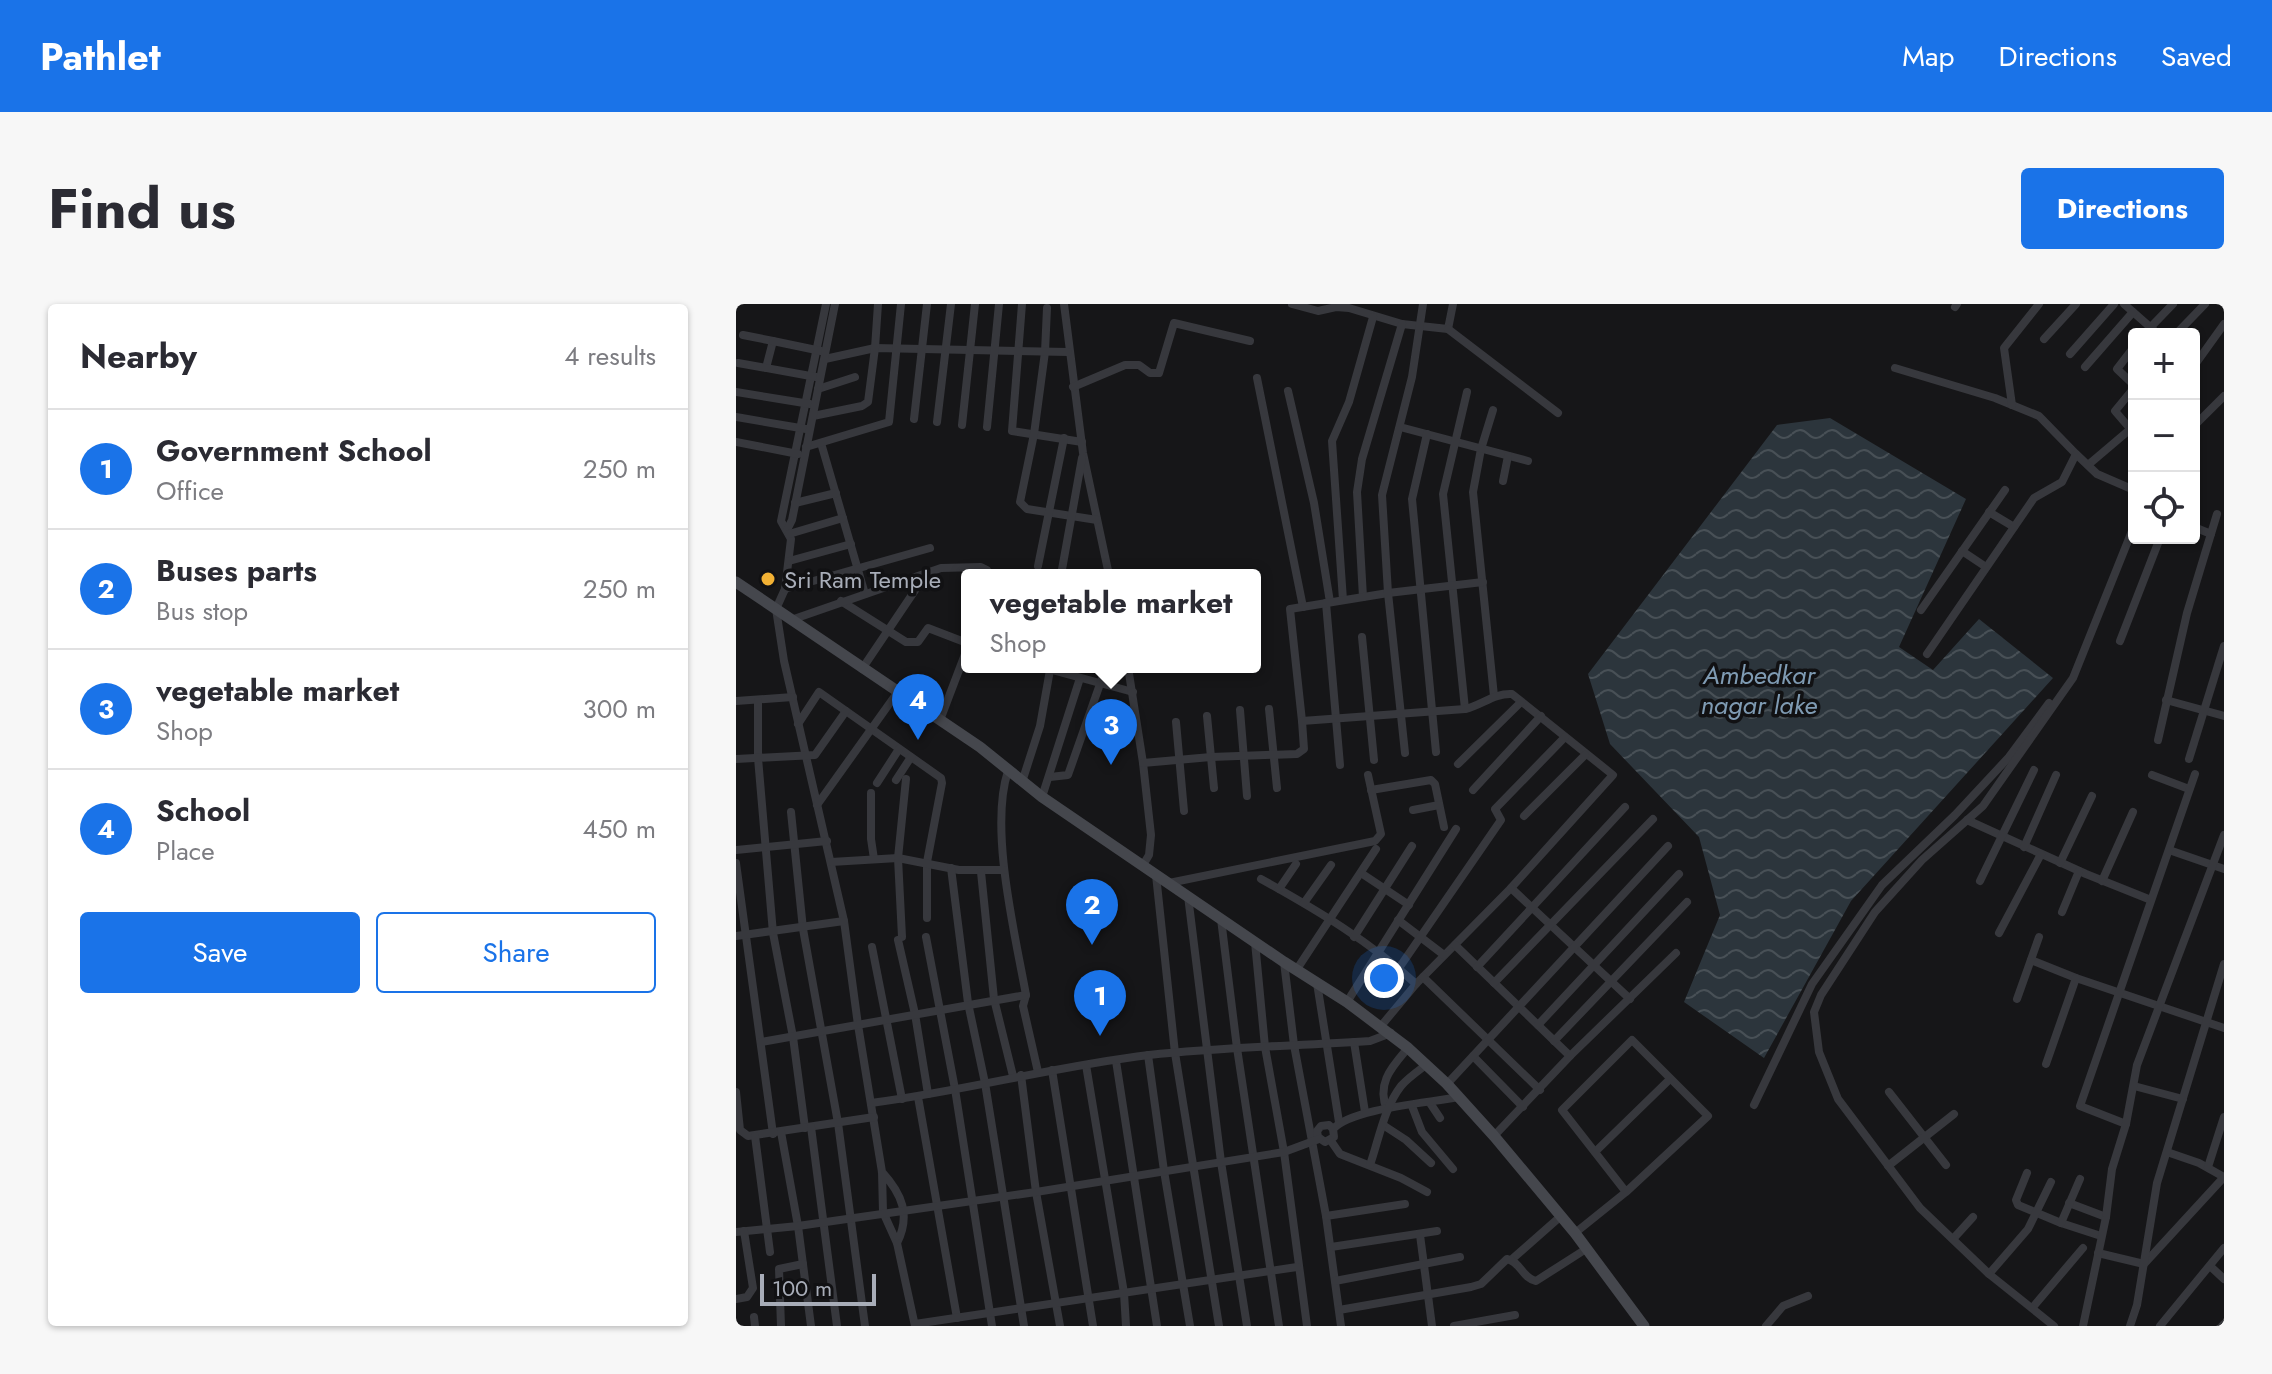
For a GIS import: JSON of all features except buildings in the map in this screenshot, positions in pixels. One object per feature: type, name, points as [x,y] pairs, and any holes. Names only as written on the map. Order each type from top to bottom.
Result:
[{"type":"street","points":[[823,353],[826,304]]},
{"type":"street","points":[[788,532],[806,451],[805,429],[810,404],[835,304]]},
{"type":"street","points":[[813,416],[868,402],[878,304]]},
{"type":"street","points":[[736,442],[795,453],[889,422],[901,304]]},
{"type":"street","points":[[914,419],[927,304]]},
{"type":"street","points":[[937,422],[951,304]]},
{"type":"street","points":[[962,425],[975,304]]},
{"type":"street","points":[[987,427],[999,304]]},
{"type":"street","points":[[1022,304],[1012,431],[1082,442]]},
{"type":"street","points":[[1064,304],[1083,453],[1108,569]]},
{"type":"street","points":[[1405,753],[1388,593],[1382,495],[1412,377],[1423,304]]},
{"type":"street","points":[[1448,329],[1453,304]]},
{"type":"street","points":[[2012,405],[2004,348],[2039,304]]},
{"type":"street","points":[[2044,339],[2076,304]]},
{"type":"street","points":[[2070,354],[2114,304]]},
{"type":"street","points":[[2150,328],[2173,304]]},
{"type":"street","points":[[2182,328],[2205,304]]},
{"type":"street","points":[[1297,305],[1318,311],[1349,308],[1402,324],[1448,329],[1558,413]]},
{"type":"street","points":[[2085,367],[2127,306],[2145,328]]},
{"type":"street","points":[[1047,308],[1045,352],[1034,434],[1020,502],[1024,508],[1097,520]]},
{"type":"street","points":[[1343,600],[1332,441],[1349,402],[1373,317]]},
{"type":"street","points":[[1073,387],[1125,365],[1139,365],[1150,373],[1159,373],[1174,323],[1250,341]]},
{"type":"street","points":[[1363,597],[1357,492],[1362,459],[1402,324]]},
{"type":"street","points":[[2200,355],[2224,324]]},
{"type":"street","points":[[743,335],[823,353],[875,348],[1068,352]]},
{"type":"street","points":[[766,368],[773,341]]},
{"type":"street","points":[[2128,355],[2117,369],[2128,381]]},
{"type":"street","points":[[738,363],[816,377]]},
{"type":"street","points":[[1895,368],[2039,416],[2097,474],[2128,487]]},
{"type":"street","points":[[816,377],[818,389],[810,404],[813,416],[795,453],[781,521],[791,539],[785,589],[776,609],[804,757],[827,841],[844,921],[882,1172],[883,1212],[897,1243],[915,1325],[1297,1267]]},
{"type":"street","points":[[818,389],[855,377]]},
{"type":"street","points":[[1257,378],[1303,607]]},
{"type":"street","points":[[1288,391],[1314,503],[1328,603],[1340,765]]},
{"type":"street","points":[[736,392],[810,404]]},
{"type":"street","points":[[1465,709],[1443,494],[1467,392]]},
{"type":"street","points":[[2128,395],[2115,411],[2128,424]]},
{"type":"street","points":[[2200,420],[2224,396]]},
{"type":"street","points":[[1493,410],[1481,449],[1473,492],[1494,696]]},
{"type":"street","points":[[736,417],[805,429]]},
{"type":"street","points":[[1400,427],[1528,461]]},
{"type":"street","points":[[2088,465],[2128,433]]},
{"type":"street","points":[[1427,434],[1412,499],[1436,752]]},
{"type":"street","points":[[1038,566],[1064,438]]},
{"type":"street","points":[[821,443],[865,594]]},
{"type":"street","points":[[1062,569],[1083,453]]},
{"type":"street","points":[[1927,654],[2034,498],[2062,482],[2076,454]]},
{"type":"street","points":[[1503,481],[1508,456]]},
{"type":"street","points":[[1921,610],[2005,490]]},
{"type":"street","points":[[795,503],[836,493]]},
{"type":"street","points":[[1989,512],[2014,527]]},
{"type":"street","points":[[2158,740],[2187,613],[2217,514]]},
{"type":"street","points":[[788,532],[843,518]]},
{"type":"street","points":[[2200,529],[2211,534]]},
{"type":"street","points":[[2054,1326],[1989,1274],[1920,1208],[1838,1099],[1819,1052],[1814,1012],[1821,995],[1875,912],[1922,860],[1983,806],[2073,678],[2128,541]]},
{"type":"street","points":[[789,561],[851,544]]},
{"type":"street","points":[[2120,641],[2158,544]]},
{"type":"street","points":[[785,589],[930,548]]},
{"type":"street","points":[[1962,551],[1986,567]]},
{"type":"street","points":[[791,620],[941,568],[985,569]]},
{"type":"street","points":[[862,669],[926,574]]},
{"type":"street","points":[[736,582],[980,747],[1042,797],[1347,1002],[1408,1048],[1447,1084],[1494,1136],[1575,1233],[1644,1326]]},
{"type":"street","points":[[1143,763],[1297,754],[1304,749],[1290,609],[1483,582]]},
{"type":"street","points":[[841,601],[913,644],[928,628],[961,641]]},
{"type":"street","points":[[1362,637],[1374,760]]},
{"type":"street","points":[[2189,759],[2224,646]]},
{"type":"street","points":[[1754,1105],[1812,984],[1882,885],[1955,815],[2009,757],[2066,680],[2085,648]]},
{"type":"street","points":[[940,720],[961,665]]},
{"type":"street","points":[[1022,782],[1040,726],[1046,673]]},
{"type":"street","points":[[1073,673],[1080,678],[1133,692]]},
{"type":"street","points":[[1050,777],[1068,775],[1104,673]]},
{"type":"street","points":[[1129,673],[1143,763],[1151,846],[1143,865]]},
{"type":"street","points":[[1042,797],[1080,678]]},
{"type":"street","points":[[798,724],[819,692],[941,778],[927,862],[927,918]]},
{"type":"street","points":[[817,805],[897,693]]},
{"type":"street","points":[[871,1103],[1148,1055],[1379,1039],[1420,980],[1511,888],[1613,775],[1512,694],[1494,696],[1480,706],[1465,709],[1302,721]]},
{"type":"street","points":[[736,701],[793,697]]},
{"type":"street","points":[[2166,700],[2224,716]]},
{"type":"street","points":[[758,701],[758,758],[773,933],[824,1222],[837,1326]]},
{"type":"street","points":[[1458,764],[1521,702]]},
{"type":"street","points":[[1269,709],[1277,788]]},
{"type":"street","points":[[1240,710],[1247,796]]},
{"type":"street","points":[[736,759],[815,755],[846,711]]},
{"type":"street","points":[[1207,716],[1214,788]]},
{"type":"street","points":[[1473,790],[1541,716]]},
{"type":"street","points":[[1176,722],[1184,811]]},
{"type":"street","points":[[1399,968],[1501,820],[1495,809],[1565,737]]},
{"type":"street","points":[[877,783],[899,749]]},
{"type":"street","points":[[1524,816],[1585,755]]},
{"type":"street","points":[[911,757],[901,780],[898,858],[900,938],[928,1094]]},
{"type":"street","points":[[1980,881],[2034,770]]},
{"type":"street","points":[[1008,771],[1002,789],[1004,870],[1026,995],[1023,1006],[1038,1072]]},
{"type":"street","points":[[2126,1124],[2080,1106],[2195,774]]},
{"type":"street","points":[[1169,883],[1375,841],[1381,834],[1368,775]]},
{"type":"street","points":[[2024,847],[2056,775]]},
{"type":"street","points":[[2152,775],[2189,789]]},
{"type":"street","points":[[1371,790],[1431,780],[1435,784],[1444,827]]},
{"type":"street","points":[[871,793],[874,859]]},
{"type":"street","points":[[2060,863],[2092,796]]},
{"type":"street","points":[[1413,810],[1439,805]]},
{"type":"street","points":[[1477,967],[1625,807]]},
{"type":"street","points":[[791,812],[803,929],[853,1217],[865,1326]]},
{"type":"street","points":[[2102,881],[2133,812]]},
{"type":"street","points":[[1494,983],[1653,819]]},
{"type":"street","points":[[1967,820],[2151,900]]},
{"type":"street","points":[[1347,1002],[1456,829]]},
{"type":"street","points":[[2083,1326],[2106,1217],[2112,1169],[2126,1124],[2137,1065],[2224,835]]},
{"type":"street","points":[[736,850],[827,841]]},
{"type":"street","points":[[1354,937],[1412,846]]},
{"type":"street","points":[[1447,1084],[1668,846]]},
{"type":"street","points":[[1297,969],[1376,849]]},
{"type":"street","points":[[2169,850],[2224,869]]},
{"type":"street","points":[[1999,933],[2041,854]]},
{"type":"street","points":[[831,862],[898,858],[981,872],[1004,870]]},
{"type":"street","points":[[736,863],[740,936],[798,1226],[811,1326]]},
{"type":"street","points":[[1279,889],[1296,864]]},
{"type":"street","points":[[1304,903],[1331,865]]},
{"type":"street","points":[[951,868],[968,1003],[985,1083],[1024,1326]]},
{"type":"street","points":[[2062,912],[2079,871]]},
{"type":"street","points":[[981,872],[994,999],[1017,1076],[1060,1326]]},
{"type":"street","points":[[1361,873],[1409,905]]},
{"type":"street","points":[[1538,1025],[1679,874]]},
{"type":"street","points":[[1156,875],[1175,1053],[1219,1326]]},
{"type":"street","points":[[1261,879],[1304,903],[1420,980],[1489,1039],[1540,1090]]},
{"type":"street","points":[[1511,888],[1630,999]]},
{"type":"street","points":[[1188,896],[1221,1162],[1247,1326]]},
{"type":"street","points":[[1554,1041],[1613,983],[1687,902]]},
{"type":"street","points":[[1221,918],[1237,1048],[1279,1326]]},
{"type":"street","points":[[1398,920],[1444,955]]},
{"type":"street","points":[[740,936],[844,921]]},
{"type":"street","points":[[926,937],[955,1089],[970,1201],[992,1326]]},
{"type":"street","points":[[2017,999],[2039,937]]},
{"type":"street","points":[[1255,941],[1265,1047],[1284,1152],[1307,1326]]},
{"type":"street","points":[[1455,945],[1570,1056]]},
{"type":"street","points":[[872,947],[902,1099]]},
{"type":"street","points":[[1494,1136],[1570,1056],[1676,953]]},
{"type":"street","points":[[2031,960],[2224,1028]]},
{"type":"street","points":[[1284,962],[1294,1045],[1315,1141],[1341,1326]]},
{"type":"street","points":[[2130,1326],[2137,1305],[2157,1183],[2224,964]]},
{"type":"street","points":[[2046,1064],[2076,978]]},
{"type":"street","points":[[1317,982],[1336,1125],[1331,1141]]},
{"type":"street","points":[[761,1042],[1026,995]]},
{"type":"street","points":[[1575,1233],[1626,1192],[1708,1116],[1632,1040],[1562,1110],[1626,1192]]},
{"type":"street","points":[[1354,1042],[1365,1112]]},
{"type":"street","points":[[1387,1110],[1382,1091],[1384,1081],[1408,1048]]},
{"type":"street","points":[[1148,1055],[1190,1326]]},
{"type":"street","points":[[1473,1056],[1523,1107]]},
{"type":"street","points":[[1116,1061],[1157,1326]]},
{"type":"street","points":[[1086,1065],[1124,1293],[1126,1326]]},
{"type":"street","points":[[1370,1165],[1387,1110],[1400,1087],[1426,1065]]},
{"type":"street","points":[[1052,1070],[1093,1326]]},
{"type":"street","points":[[1595,1152],[1670,1079]]},
{"type":"street","points":[[2134,1086],[2183,1099]]},
{"type":"street","points":[[736,1092],[743,1135],[777,1133],[874,1117]]},
{"type":"street","points":[[1889,1092],[1946,1165]]},
{"type":"street","points":[[918,1097],[957,1318]]},
{"type":"street","points":[[1315,1141],[1321,1126],[1336,1125],[1365,1112],[1459,1097]]},
{"type":"street","points":[[1430,1103],[1440,1118]]},
{"type":"street","points":[[1412,1106],[1422,1132],[1453,1169]]},
{"type":"street","points":[[1888,1166],[1954,1114]]},
{"type":"street","points":[[2208,1167],[2224,1117]]},
{"type":"street","points":[[1383,1125],[1406,1140],[1431,1163]]},
{"type":"street","points":[[755,1136],[770,1252]]},
{"type":"street","points":[[736,1299],[747,1297],[753,1288],[740,1232],[1036,1192],[1284,1152],[1315,1141],[1331,1141]]},
{"type":"street","points":[[1331,1141],[1340,1154],[1427,1192]]},
{"type":"street","points":[[2144,1264],[2224,1177],[2208,1167],[2167,1152]]},
{"type":"street","points":[[882,1172],[899,1191],[905,1210],[905,1223],[897,1243]]},
{"type":"street","points":[[2027,1173],[2016,1200],[2018,1205],[2037,1215],[2101,1236]]},
{"type":"street","points":[[2061,1223],[2080,1179]]},
{"type":"street","points":[[1989,1274],[2028,1229],[2051,1182]]},
{"type":"street","points":[[2069,1203],[2106,1217]]},
{"type":"street","points":[[1326,1216],[1405,1204]]},
{"type":"street","points":[[1339,1310],[1481,1284],[1503,1261],[1511,1260],[1561,1216]]},
{"type":"street","points":[[1953,1239],[1973,1217]]},
{"type":"street","points":[[1331,1247],[1437,1231]]},
{"type":"street","points":[[1420,1235],[1432,1326]]},
{"type":"street","points":[[2033,1307],[2083,1248]]},
{"type":"street","points":[[2160,1326],[2224,1248]]},
{"type":"street","points":[[1511,1260],[1527,1277],[1536,1281],[1586,1249]]},
{"type":"street","points":[[2098,1253],[2144,1264]]},
{"type":"street","points":[[1335,1281],[1460,1257]]},
{"type":"street","points":[[781,1326],[779,1269],[803,1264]]},
{"type":"street","points":[[2210,1266],[2224,1279]]},
{"type":"street","points":[[1766,1326],[1783,1306],[1808,1296]]},
{"type":"street","points":[[1454,1326],[1515,1315]]},
{"type":"water","name":"Ambedkar nagar lake","points":[[1830,418],[1966,499],[1899,647],[1933,670],[1979,619],[2053,678],[1851,901],[1764,1058],[1684,1002],[1720,915],[1699,837],[1610,744],[1588,674],[1777,425]]},
{"type":"place","name":"Sri Ram Temple","points":[[768,579]]},
{"type":"place","name":"School","points":[[918,740]]},
{"type":"place","name":"vegetable market","points":[[1111,765]]},
{"type":"place","name":"Buses parts","points":[[1092,945]]},
{"type":"place","name":"Government School","points":[[1100,1036]]}]
